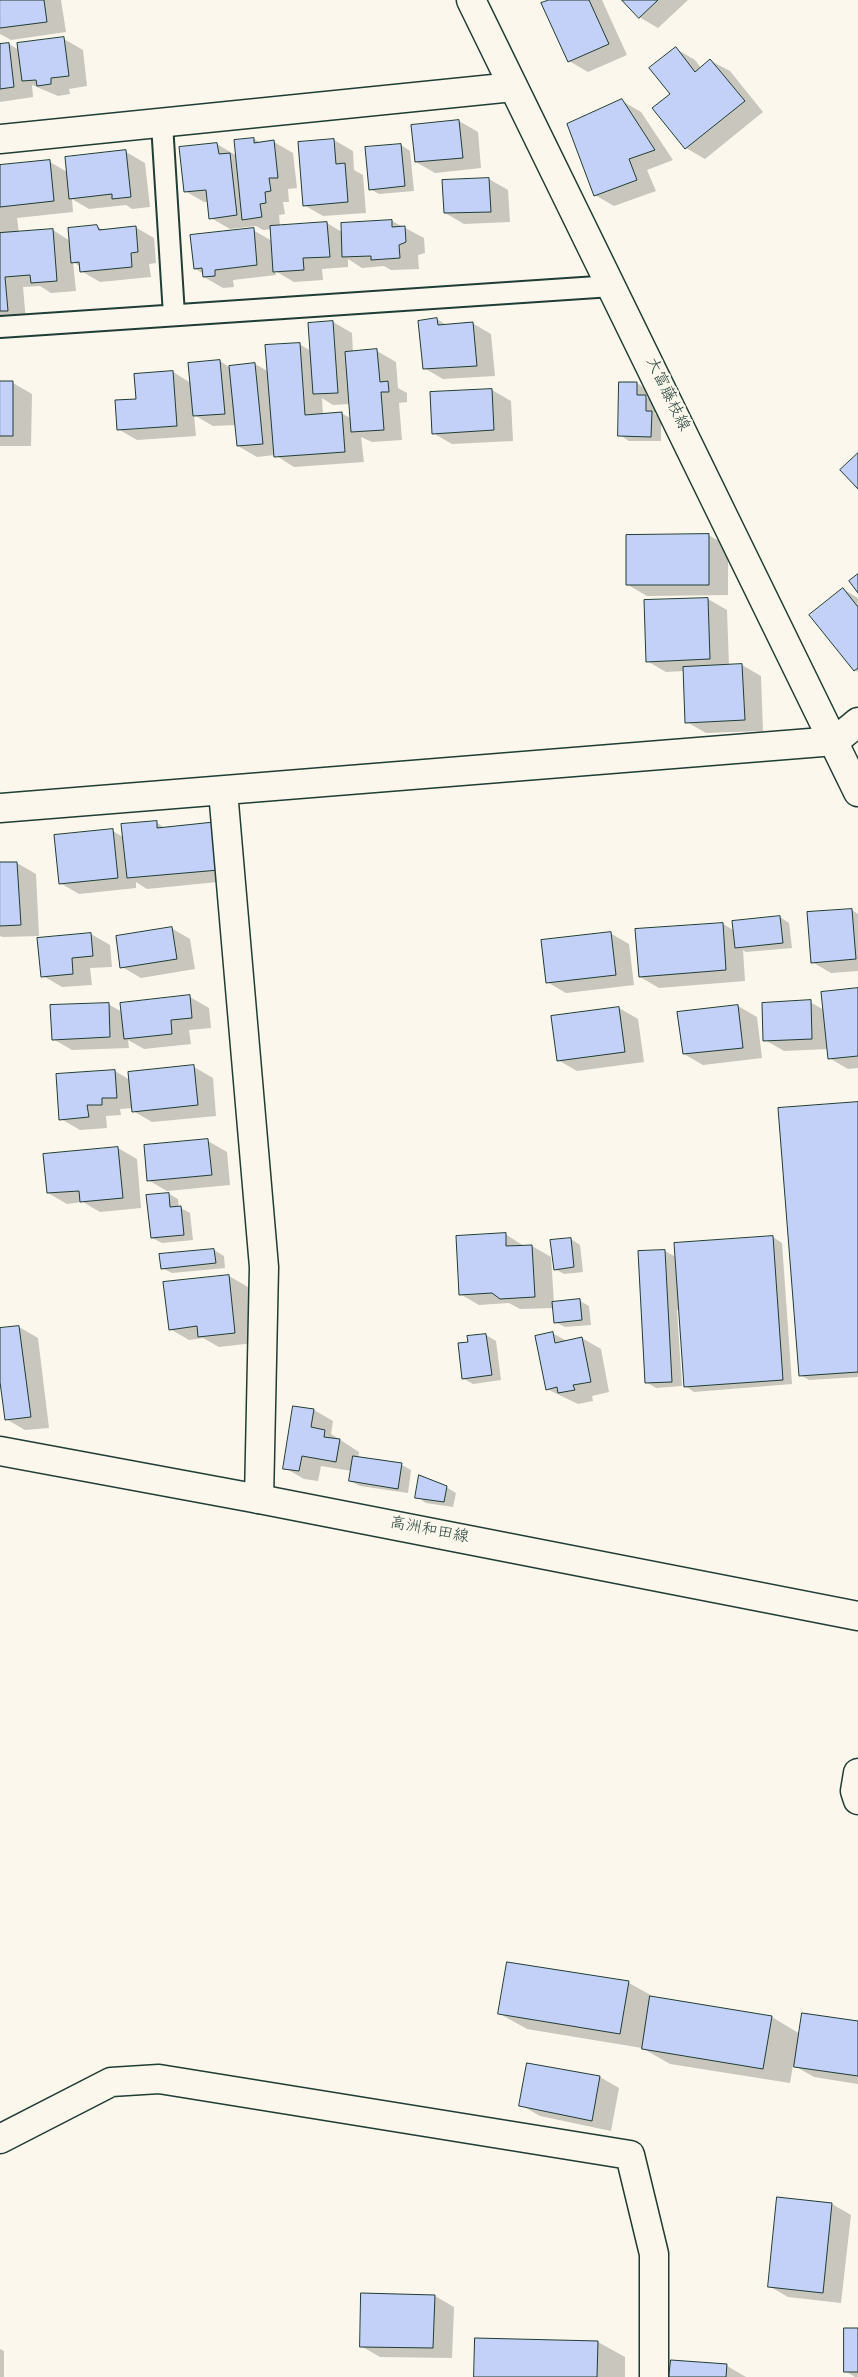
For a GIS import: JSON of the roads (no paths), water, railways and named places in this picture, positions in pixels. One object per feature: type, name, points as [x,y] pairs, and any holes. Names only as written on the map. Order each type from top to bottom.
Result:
[{"type":"street","name":"大富藤枝線","points":[[471,0],[858,792]]},
{"type":"street","points":[[0,139],[513,87]]},
{"type":"street","points":[[0,808],[835,742],[858,722]]},
{"type":"street","points":[[223,791],[264,1267],[260,1499]]},
{"type":"street","name":"高洲和田線","points":[[0,1451],[260,1499],[858,1616]]},
{"type":"street","points":[[858,1773],[855,1791],[858,1800]]},
{"type":"street","points":[[0,2139],[111,2082],[159,2079],[630,2155],[654,2254],[654,2377]]},
{"type":"lane","points":[[162,124],[174,316]]},
{"type":"lane","points":[[0,327],[612,286]]}]
